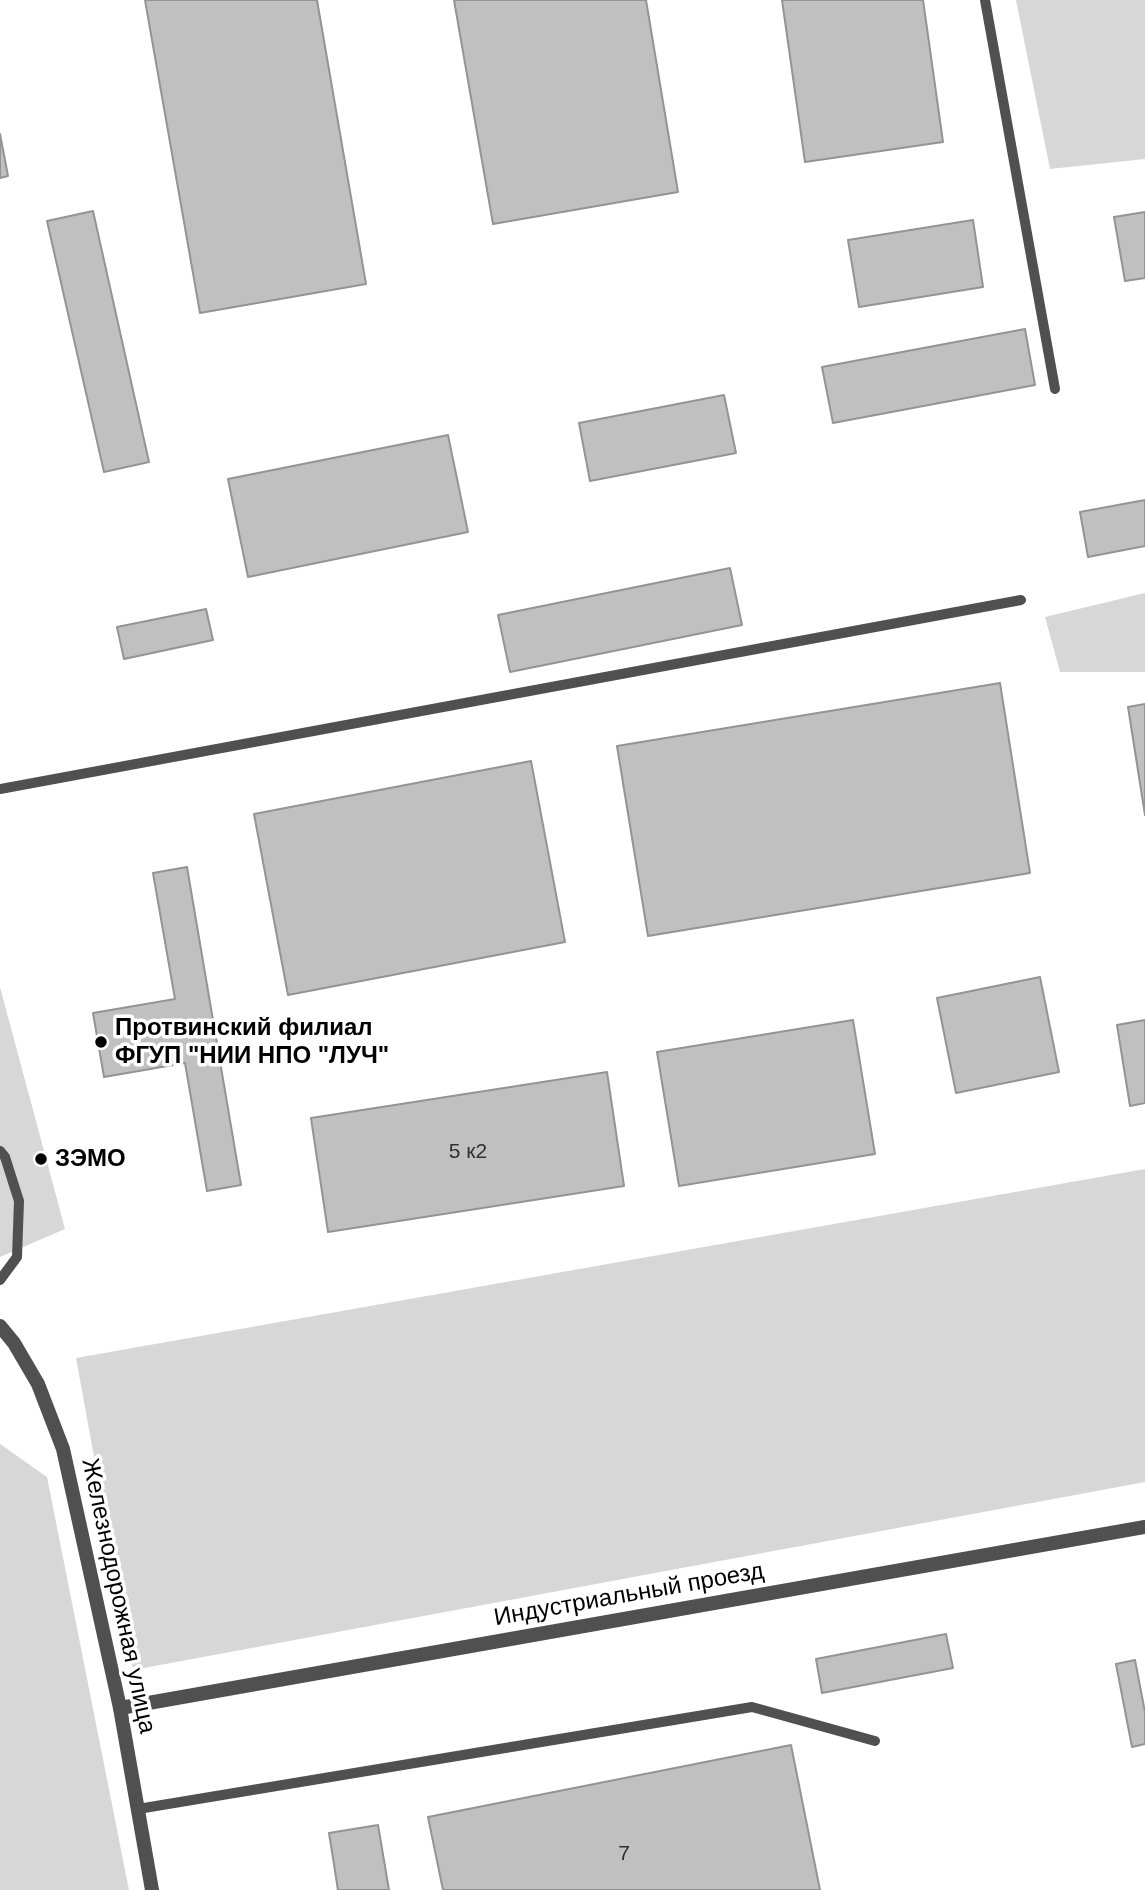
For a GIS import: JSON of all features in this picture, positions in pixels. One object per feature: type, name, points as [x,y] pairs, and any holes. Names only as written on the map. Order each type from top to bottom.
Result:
[{"type":"street","name":"Железнодорожная улица","points":[[0,1326],[14,1343],[38,1384],[63,1449],[120,1708],[152,1890]]},
{"type":"street","name":"Индустриальный проезд","points":[[120,1708],[1145,1527]]},
{"type":"lane","points":[[985,0],[1055,389]]},
{"type":"lane","points":[[0,789],[1021,600]]},
{"type":"lane","points":[[0,1151],[5,1157],[19,1201],[18,1257],[0,1280]]},
{"type":"lane","points":[[138,1809],[752,1707],[875,1741]]},
{"type":"shaded area","points":[[1016,0],[1145,0],[1145,159],[1050,169]]},
{"type":"shaded area","points":[[1145,593],[1145,672],[1060,672],[1045,617]]},
{"type":"shaded area","points":[[0,987],[65,1229],[0,1257]]},
{"type":"shaded area","points":[[1145,1169],[1145,1482],[133,1670],[76,1358]]},
{"type":"shaded area","points":[[0,1444],[47,1477],[129,1890],[0,1890]]},
{"type":"building","points":[[145,0],[317,0],[366,284],[200,313]]},
{"type":"building","points":[[454,0],[646,0],[678,192],[493,224]]},
{"type":"building","points":[[782,0],[923,0],[943,142],[805,162]]},
{"type":"building","points":[[0,134],[8,176],[0,178]]},
{"type":"building","points":[[93,211],[149,462],[104,472],[47,221]]},
{"type":"building","points":[[1145,212],[1145,278],[1125,281],[1114,217]]},
{"type":"building","points":[[973,220],[983,287],[859,307],[848,240]]},
{"type":"building","points":[[1025,329],[1035,385],[833,423],[822,367]]},
{"type":"building","points":[[724,395],[736,453],[590,481],[579,423]]},
{"type":"building","points":[[448,435],[468,532],[248,577],[228,479]]},
{"type":"building","points":[[1145,500],[1145,546],[1088,557],[1080,512]]},
{"type":"building","points":[[730,568],[742,625],[510,672],[498,615]]},
{"type":"building","points":[[206,609],[213,640],[124,659],[117,627]]},
{"type":"building","points":[[1000,683],[1030,873],[648,936],[617,746]]},
{"type":"building","points":[[1145,704],[1145,815],[1128,707]]},
{"type":"building","points":[[531,761],[565,942],[288,995],[254,814]]},
{"type":"building","points":[[187,867],[241,1185],[207,1191],[185,1063],[104,1077],[93,1013],[175,999],[153,873]]},
{"type":"building","points":[[1040,977],[1059,1072],[956,1093],[937,998]]},
{"type":"building","points":[[853,1020],[875,1154],[679,1186],[657,1052]]},
{"type":"building","points":[[1145,1020],[1145,1103],[1130,1106],[1117,1025]]},
{"type":"building","points":[[607,1072],[624,1186],[328,1232],[311,1118]]},
{"type":"building","points":[[946,1634],[953,1668],[822,1693],[816,1659]]},
{"type":"building","points":[[1135,1660],[1145,1712],[1145,1744],[1132,1747],[1116,1664]]},
{"type":"building","points":[[791,1745],[820,1890],[443,1890],[428,1817]]},
{"type":"building","points":[[378,1825],[389,1890],[338,1890],[329,1833]]},
{"type":"place","name":"Протвинский филиал ФГУП \"НИИ НПО \"ЛУЧ\"","points":[[101,1042]]},
{"type":"place","name":"ЗЭМО","points":[[41,1159]]}]
